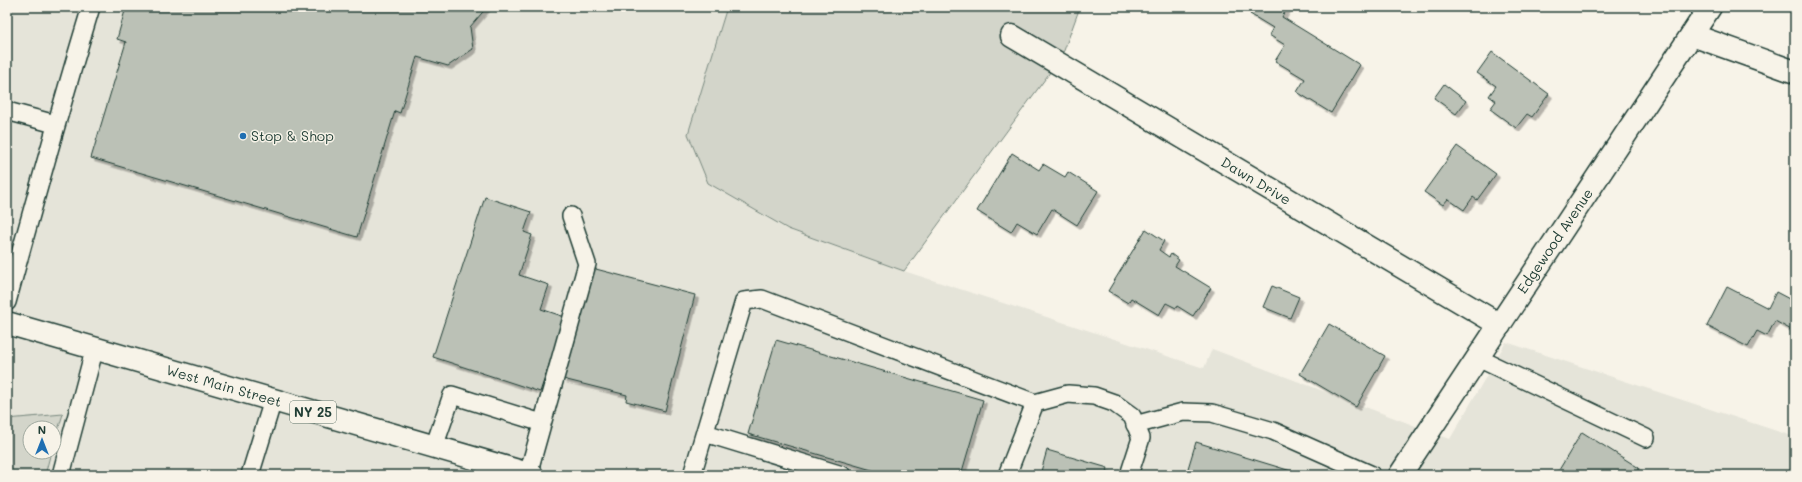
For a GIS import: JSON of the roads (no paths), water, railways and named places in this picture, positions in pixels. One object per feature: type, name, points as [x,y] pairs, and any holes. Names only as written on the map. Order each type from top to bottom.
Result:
[{"type":"main road","name":"Edgewood Avenue","points":[[1400,475],[1710,7]]},
{"type":"main road","points":[[1692,35],[1795,72]]},
{"type":"main road","name":"Dawn Drive","points":[[1012,36],[1500,325]]},
{"type":"main road","name":"West Main Street","points":[[7,323],[95,347],[530,474]]},
{"type":"lane","points":[[7,302],[55,124],[66,93],[91,7]]},
{"type":"lane","points":[[7,111],[55,124]]},
{"type":"lane","points":[[530,474],[542,423],[587,264],[571,216]]},
{"type":"lane","points":[[692,475],[744,301],[762,299],[1035,403],[1068,394],[1094,396],[1114,403],[1132,416],[1141,438],[1129,475]]},
{"type":"lane","points":[[61,475],[95,347]]},
{"type":"lane","points":[[1478,358],[1646,438]]},
{"type":"lane","points":[[434,447],[452,395],[542,423]]},
{"type":"lane","points":[[250,475],[273,400]]},
{"type":"lane","points":[[1007,475],[1035,403]]},
{"type":"lane","points":[[1136,425],[1183,412],[1212,413],[1273,430],[1372,475]]},
{"type":"lane","points":[[705,434],[842,475]]},
{"type":"place","name":"Stop & Shop","points":[[243,136]]}]
